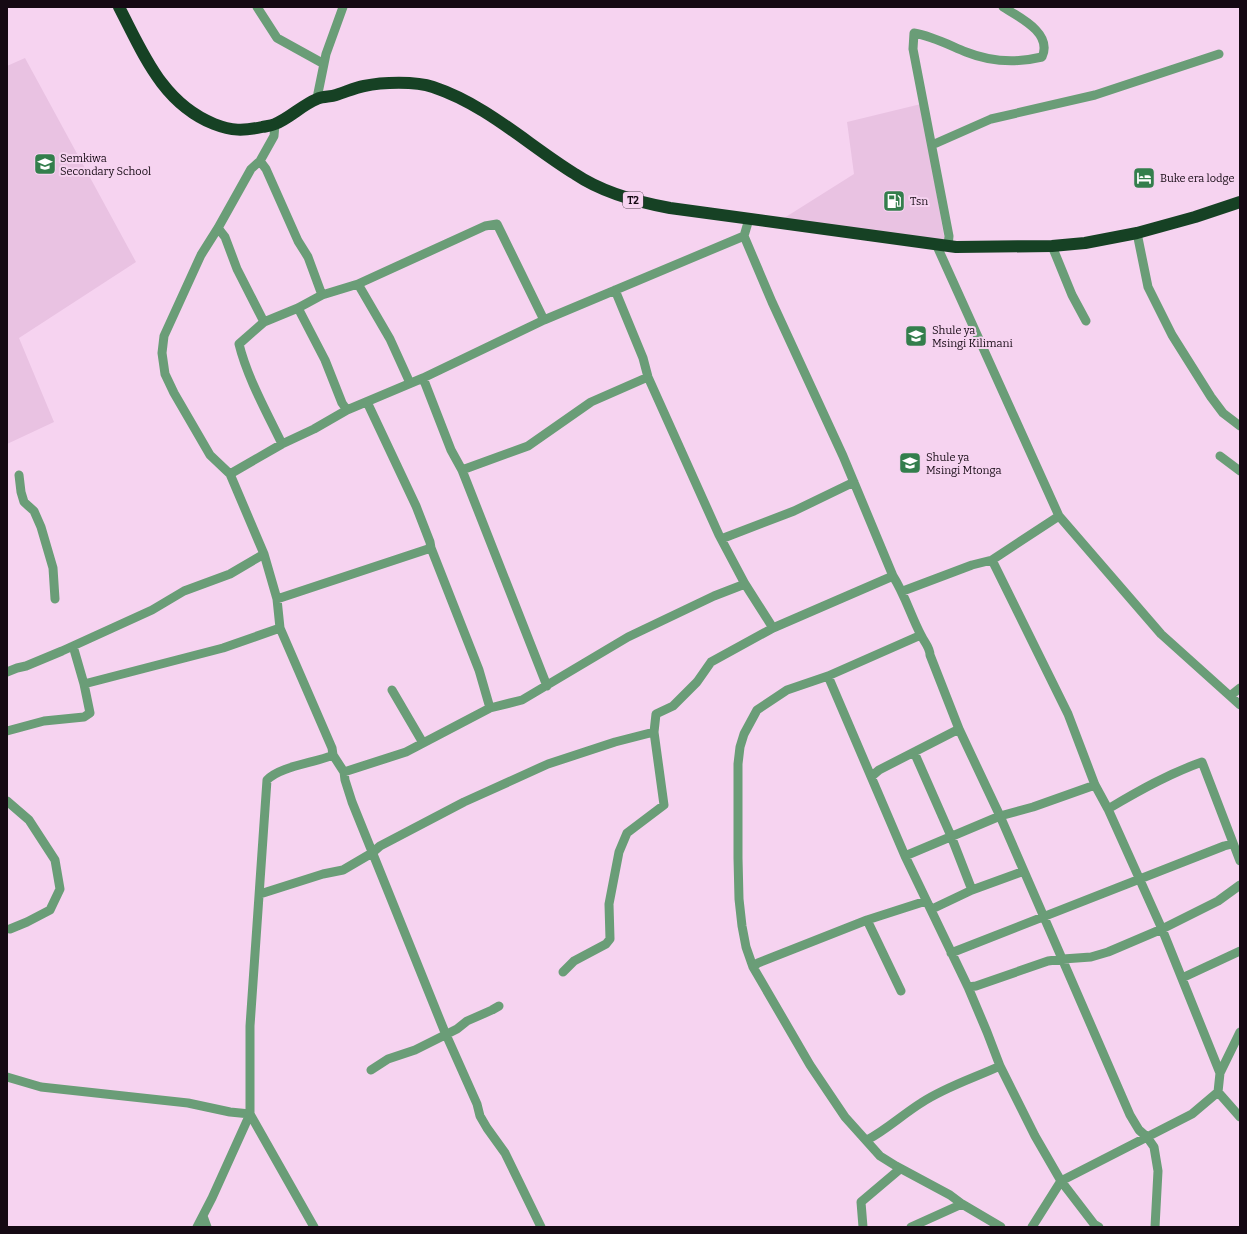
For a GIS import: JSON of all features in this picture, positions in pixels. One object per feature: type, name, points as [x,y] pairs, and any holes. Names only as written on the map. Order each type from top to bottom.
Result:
[{"type":"highway","name":"T2","points":[[120,7],[150,66],[165,88],[180,104],[201,118],[221,127],[244,131],[275,124],[317,98],[335,95],[350,89],[376,84],[401,83],[431,86],[460,97],[488,114],[576,175],[610,192],[640,202],[670,208],[948,246],[1052,246],[1085,243],[1137,233],[1195,217],[1240,202]]},
{"type":"street","points":[[257,7],[277,38],[324,64]]},
{"type":"street","points":[[317,98],[326,54],[343,7]]},
{"type":"street","points":[[948,246],[949,236],[913,49],[914,33],[925,35],[986,59],[1010,61],[1042,57],[1044,53],[1043,39],[1034,27],[1003,7]]},
{"type":"street","points":[[932,145],[991,119],[1095,95],[1219,54]]},
{"type":"street","points":[[275,124],[274,136],[260,161],[251,169],[201,255],[164,336],[162,353],[165,374],[174,393],[210,454],[230,474],[264,554],[277,599],[280,628],[332,748],[333,754],[344,772],[352,802],[446,1035],[477,1104],[480,1116],[505,1153],[538,1226]]},
{"type":"street","points":[[260,161],[266,169],[298,241],[308,257],[322,295]]},
{"type":"street","points":[[749,219],[744,236],[772,302],[854,482],[893,576],[903,591],[921,635],[930,650],[930,655],[959,729],[1000,816],[1130,1115],[1139,1130],[1147,1137],[1154,1147],[1158,1171],[1155,1227]]},
{"type":"street","points":[[282,444],[250,376],[241,354],[239,344],[264,322],[298,308],[322,295],[358,284],[486,226],[497,224],[544,320]]},
{"type":"street","points":[[218,228],[225,237],[237,269],[264,322]]},
{"type":"street","points":[[1137,233],[1148,287],[1172,335],[1211,397],[1223,413],[1240,426]]},
{"type":"street","points":[[230,474],[282,444],[314,429],[347,410],[423,378],[544,320],[744,236]]},
{"type":"street","points":[[936,244],[1059,516],[1161,634],[1240,705]]},
{"type":"street","points":[[1052,246],[1072,295],[1086,321]]},
{"type":"street","points":[[358,284],[390,339],[410,383]]},
{"type":"street","points":[[615,290],[643,358],[648,376],[721,539],[745,584],[773,628]]},
{"type":"street","points":[[298,308],[325,360],[342,403],[347,410]]},
{"type":"street","points":[[462,470],[528,446],[591,402],[648,376]]},
{"type":"street","points":[[423,378],[451,450],[462,470],[547,686]]},
{"type":"street","points":[[367,402],[416,506],[479,670],[490,708]]},
{"type":"street","points":[[1220,456],[1240,472]]},
{"type":"street","points":[[19,475],[24,502],[34,511],[41,527],[53,568],[55,599]]},
{"type":"street","points":[[721,539],[794,511],[854,482]]},
{"type":"street","points":[[903,591],[972,565],[992,560],[1059,516]]},
{"type":"street","points":[[277,599],[431,548]]},
{"type":"street","points":[[7,672],[26,666],[73,646],[152,610],[184,592],[230,574],[264,554]]},
{"type":"street","points":[[992,560],[1068,714],[1095,786],[1108,809],[1162,928],[1220,1073]]},
{"type":"street","points":[[563,972],[574,961],[606,944],[610,939],[609,904],[619,852],[627,833],[664,805],[654,732],[656,714],[673,706],[697,682],[711,662],[773,628],[893,576]]},
{"type":"street","points":[[344,772],[406,752],[490,708],[522,700],[628,637],[714,596],[745,584]]},
{"type":"street","points":[[84,684],[223,648],[280,628]]},
{"type":"street","points":[[921,635],[828,676],[787,690],[757,710],[744,734],[740,747],[738,764],[739,899],[742,926],[746,947],[753,967],[810,1065],[845,1117],[880,1156],[900,1169],[950,1195],[962,1204],[1001,1227]]},
{"type":"street","points":[[7,731],[44,721],[84,717],[90,713],[84,684],[73,646]]},
{"type":"street","points":[[828,676],[905,856],[926,901],[932,909],[968,987],[1000,1066],[1035,1136],[1061,1181],[1094,1224],[1099,1227]]},
{"type":"street","points":[[1230,696],[1240,688]]},
{"type":"street","points":[[392,690],[423,743]]},
{"type":"street","points":[[872,776],[879,770],[959,729]]},
{"type":"street","points":[[260,894],[323,874],[343,870],[372,853],[380,846],[464,802],[548,764],[615,742],[654,732]]},
{"type":"street","points":[[914,752],[951,836],[972,890]]},
{"type":"street","points":[[197,1227],[212,1198],[250,1114],[250,1026],[268,780],[273,775],[296,766],[321,760],[333,754]]},
{"type":"street","points":[[1108,809],[1149,785],[1180,770],[1202,762],[1232,844],[1240,861]]},
{"type":"street","points":[[905,856],[1000,816],[1033,807],[1095,786]]},
{"type":"street","points":[[7,801],[29,820],[52,854],[55,860],[60,889],[50,910],[10,929]]},
{"type":"street","points":[[951,953],[1232,844]]},
{"type":"street","points":[[932,909],[972,890],[1024,871]]},
{"type":"street","points":[[968,987],[976,986],[1048,961],[1091,957],[1108,952],[1218,902],[1240,885]]},
{"type":"street","points":[[753,967],[758,963],[867,920],[926,901]]},
{"type":"street","points":[[867,920],[901,991]]},
{"type":"street","points":[[1182,978],[1240,951]]},
{"type":"street","points":[[371,1070],[388,1059],[416,1050],[446,1035],[467,1021],[499,1006]]},
{"type":"street","points":[[1032,1227],[1061,1181],[1192,1114],[1218,1092],[1220,1073],[1240,1032]]},
{"type":"street","points":[[867,1140],[921,1102],[1000,1066]]},
{"type":"street","points":[[7,1076],[41,1087],[188,1103],[230,1112],[250,1114]]},
{"type":"street","points":[[1218,1092],[1240,1117]]},
{"type":"street","points":[[250,1114],[314,1227]]},
{"type":"street","points":[[863,1227],[861,1202],[900,1169]]},
{"type":"street","points":[[911,1227],[962,1204]]},
{"type":"street","points":[[203,1216],[207,1227]]},
{"type":"shaded area","name":"Semkiwa Secondary School","points":[[25,58],[136,262],[19,338],[54,422],[7,444],[7,66]]},
{"type":"shaded area","points":[[921,104],[945,242],[781,220],[854,174],[847,122]]},
{"type":"place","name":"Semkiwa Secondary School","points":[[45,164]]},
{"type":"place","name":"Buke era lodge","points":[[1144,178]]},
{"type":"place","name":"Tsn","points":[[894,201]]},
{"type":"place","name":"Shule ya Msingi Kilimani","points":[[916,336]]},
{"type":"place","name":"Shule ya Msingi Mtonga","points":[[910,463]]}]
